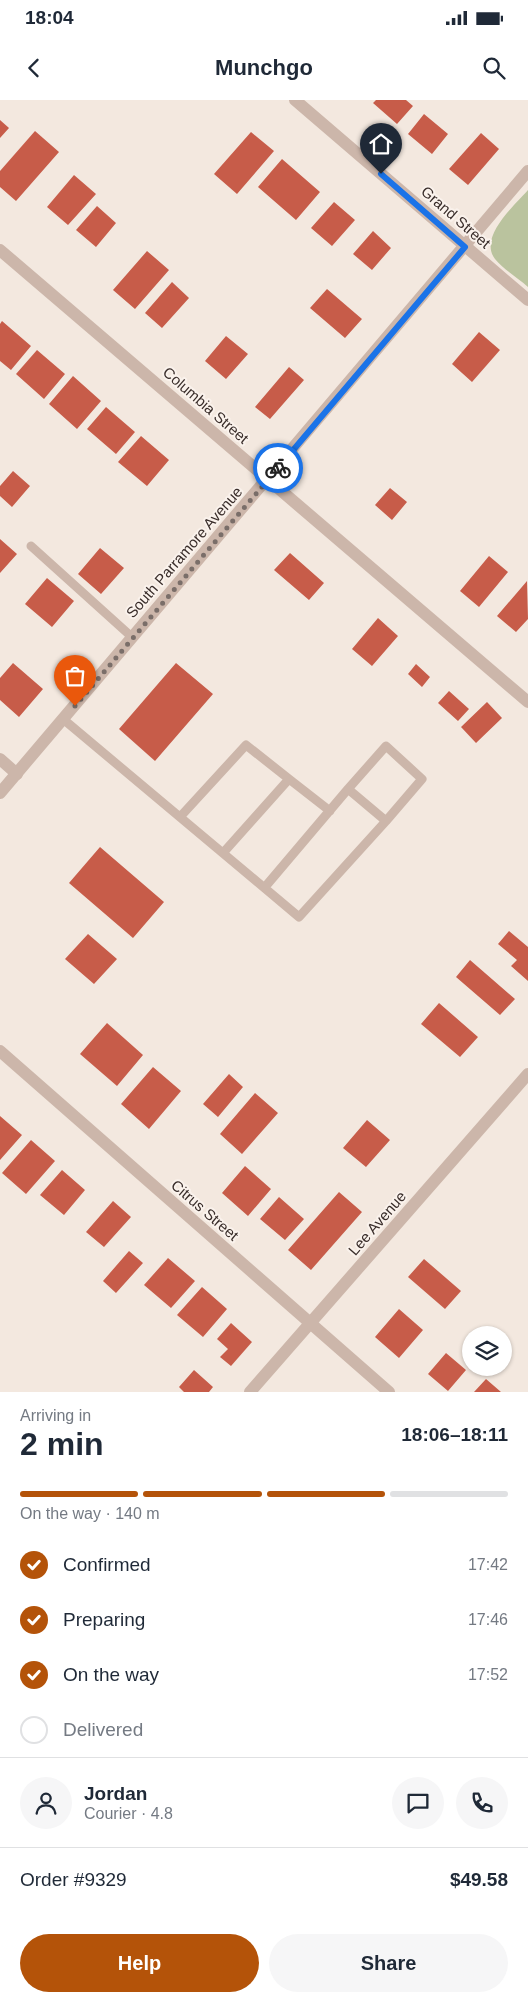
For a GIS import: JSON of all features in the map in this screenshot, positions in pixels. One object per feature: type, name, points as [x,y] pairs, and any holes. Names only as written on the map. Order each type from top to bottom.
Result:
[{"type":"street","name":"Grand Street","points":[[295,100],[528,300]]},
{"type":"street","name":"South Parramore Avenue","points":[[0,793],[268,480],[528,171]]},
{"type":"street","name":"Columbia Street","points":[[0,250],[528,702]]},
{"type":"street","points":[[0,760],[17,774]]},
{"type":"street","name":"Citrus Street","points":[[0,1051],[389,1392]]},
{"type":"street","name":"Lee Avenue","points":[[250,1392],[528,1074]]},
{"type":"lane","points":[[31,546],[133,638]]},
{"type":"lane","points":[[63,719],[265,887],[299,918],[422,779],[386,746],[265,887]]},
{"type":"lane","points":[[180,817],[246,745],[330,811]]},
{"type":"lane","points":[[223,853],[289,779]]},
{"type":"lane","points":[[348,789],[386,821]]},
{"type":"green space","points":[[528,190],[528,287],[498,263],[491,250],[491,241],[500,222]]},
{"type":"building","points":[[376,100],[406,100],[413,106],[397,124],[373,103]]},
{"type":"building","points":[[424,114],[448,134],[432,154],[408,134]]},
{"type":"building","points":[[0,120],[9,128],[0,138]]},
{"type":"building","points":[[35,131],[59,152],[16,201],[0,187],[0,171]]},
{"type":"building","points":[[251,132],[274,151],[237,194],[214,174]]},
{"type":"building","points":[[481,133],[499,149],[468,185],[449,169]]},
{"type":"building","points":[[282,159],[320,192],[296,220],[258,187]]},
{"type":"building","points":[[74,175],[96,194],[68,225],[47,207]]},
{"type":"building","points":[[334,202],[355,220],[332,246],[311,228]]},
{"type":"building","points":[[97,206],[116,223],[96,247],[76,230]]},
{"type":"building","points":[[373,231],[391,248],[372,270],[353,254]]},
{"type":"building","points":[[147,251],[169,270],[135,309],[113,290]]},
{"type":"building","points":[[172,282],[189,298],[162,328],[145,313]]},
{"type":"building","points":[[327,289],[362,319],[345,338],[310,308]]},
{"type":"building","points":[[2,321],[31,346],[11,370],[0,361],[0,324]]},
{"type":"building","points":[[479,332],[500,350],[472,382],[452,364]]},
{"type":"building","points":[[226,336],[248,354],[226,379],[205,361]]},
{"type":"building","points":[[37,350],[65,374],[44,399],[16,374]]},
{"type":"building","points":[[289,367],[304,380],[270,419],[255,407]]},
{"type":"building","points":[[73,376],[101,401],[77,429],[49,404]]},
{"type":"building","points":[[106,407],[135,432],[116,454],[87,429]]},
{"type":"building","points":[[141,436],[169,460],[147,486],[118,462]]},
{"type":"building","points":[[13,471],[30,486],[12,507],[0,496],[0,486]]},
{"type":"building","points":[[390,488],[407,502],[392,520],[375,505]]},
{"type":"building","points":[[0,539],[17,554],[0,573]]},
{"type":"building","points":[[100,548],[124,568],[101,594],[78,574]]},
{"type":"building","points":[[290,553],[324,583],[309,600],[274,570]]},
{"type":"building","points":[[489,556],[508,572],[479,607],[460,591]]},
{"type":"building","points":[[47,578],[74,601],[52,627],[25,604]]},
{"type":"building","points":[[527,581],[528,619],[516,632],[497,616]]},
{"type":"building","points":[[378,618],[398,636],[372,666],[352,649]]},
{"type":"building","points":[[13,663],[43,689],[19,717],[0,700],[0,678]]},
{"type":"building","points":[[176,663],[213,694],[155,761],[119,729]]},
{"type":"building","points":[[416,664],[430,677],[422,687],[408,674]]},
{"type":"building","points":[[449,691],[469,709],[458,721],[438,703]]},
{"type":"building","points":[[487,702],[502,718],[476,743],[461,727]]},
{"type":"building","points":[[100,847],[164,902],[133,938],[69,883]]},
{"type":"building","points":[[509,931],[528,947],[528,981],[511,966],[517,960],[498,944]]},
{"type":"building","points":[[88,934],[117,959],[94,984],[65,959]]},
{"type":"building","points":[[470,960],[515,999],[500,1015],[456,977]]},
{"type":"building","points":[[439,1003],[478,1037],[460,1057],[421,1024]]},
{"type":"building","points":[[107,1023],[143,1055],[117,1086],[80,1054]]},
{"type":"building","points":[[153,1067],[181,1091],[149,1129],[121,1104]]},
{"type":"building","points":[[229,1074],[243,1087],[218,1117],[203,1104]]},
{"type":"building","points":[[255,1093],[278,1113],[242,1154],[220,1134]]},
{"type":"building","points":[[0,1116],[22,1135],[0,1160]]},
{"type":"building","points":[[367,1120],[390,1140],[366,1167],[343,1148]]},
{"type":"building","points":[[31,1140],[55,1161],[26,1194],[2,1173]]},
{"type":"building","points":[[245,1166],[271,1189],[248,1216],[222,1193]]},
{"type":"building","points":[[62,1170],[85,1190],[64,1215],[40,1195]]},
{"type":"building","points":[[339,1192],[362,1212],[311,1270],[288,1250]]},
{"type":"building","points":[[279,1197],[304,1219],[285,1240],[260,1219]]},
{"type":"building","points":[[113,1201],[131,1217],[104,1247],[86,1232]]},
{"type":"building","points":[[129,1251],[143,1263],[116,1293],[103,1281]]},
{"type":"building","points":[[168,1258],[195,1281],[171,1308],[144,1285]]},
{"type":"building","points":[[424,1259],[461,1291],[445,1309],[408,1277]]},
{"type":"building","points":[[202,1287],[227,1309],[203,1337],[177,1315]]},
{"type":"building","points":[[399,1309],[423,1330],[399,1358],[375,1337]]},
{"type":"building","points":[[231,1323],[252,1342],[231,1366],[220,1357],[228,1349],[217,1339]]},
{"type":"building","points":[[446,1353],[462,1367],[462,1375],[448,1391],[428,1374]]},
{"type":"building","points":[[194,1370],[213,1387],[209,1392],[184,1392],[179,1387]]},
{"type":"building","points":[[486,1379],[501,1392],[474,1392]]},
{"type":"way so far","points":[[75,706],[278,468]]},
{"type":"route","points":[[278,468],[465,247],[381,174]]}]
